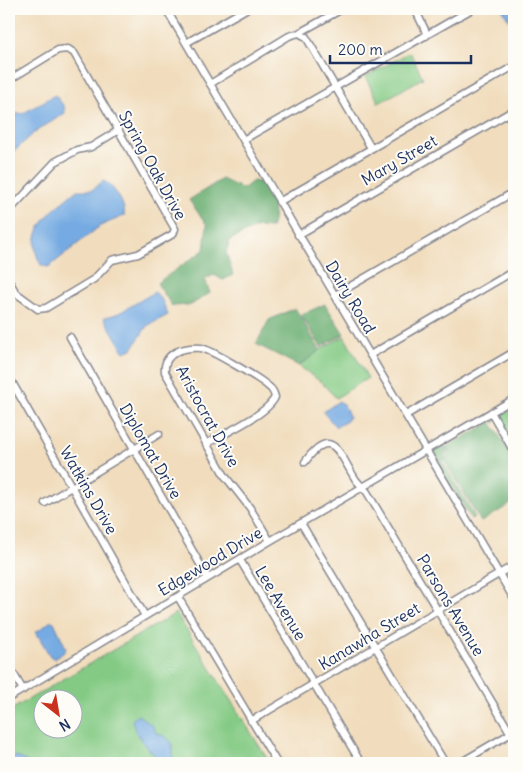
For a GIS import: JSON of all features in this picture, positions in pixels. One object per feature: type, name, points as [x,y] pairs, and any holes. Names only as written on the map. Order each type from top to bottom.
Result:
[{"type":"street","name":"Dairy Road","points":[[166,9],[514,599]]},
{"type":"street","points":[[186,43],[246,9]]},
{"type":"street","points":[[210,84],[289,36],[299,33],[342,9]]},
{"type":"street","points":[[415,9],[426,36]]},
{"type":"street","points":[[244,140],[472,9]]},
{"type":"street","points":[[299,33],[306,37],[371,148]]},
{"type":"street","name":"Spring Oak Drive","points":[[9,80],[58,50],[68,49],[74,53],[174,224],[173,234],[138,254],[112,260],[94,280],[46,308],[38,309],[16,293],[9,281]]},
{"type":"street","points":[[279,202],[514,66]]},
{"type":"street","name":"Mary Street","points":[[298,235],[514,110]]},
{"type":"street","points":[[9,210],[55,162],[78,150],[91,146],[119,130]]},
{"type":"street","points":[[335,295],[514,192]]},
{"type":"street","points":[[370,354],[514,271]]},
{"type":"street","name":"Diplomat Drive","points":[[70,338],[208,578]]},
{"type":"street","name":"Aristocrat Drive","points":[[206,444],[262,411],[271,404],[275,396],[268,386],[202,348],[176,351],[168,356],[164,365],[165,372],[206,444],[270,541]]},
{"type":"street","points":[[406,415],[514,352]]},
{"type":"street","name":"Watkins Drive","points":[[9,378],[145,616]]},
{"type":"street","name":"Edgewood Drive","points":[[9,698],[301,522],[514,399]]},
{"type":"street","points":[[491,412],[514,452]]},
{"type":"street","points":[[45,503],[159,434]]},
{"type":"street","name":"Parsons Avenue","points":[[305,462],[320,446],[332,443],[337,448],[363,486],[513,734]]},
{"type":"street","points":[[301,522],[445,763]]},
{"type":"street","name":"Lee Avenue","points":[[240,560],[361,763]]},
{"type":"street","name":"Kanawha Street","points":[[252,721],[514,565]]},
{"type":"street","points":[[178,597],[277,763]]},
{"type":"street","points":[[9,666],[23,690]]},
{"type":"street","points":[[460,763],[513,734]]},
{"type":"green space","points":[[410,52],[423,78],[379,103],[365,77]]},
{"type":"green space","points":[[222,179],[243,189],[253,181],[261,182],[274,209],[271,228],[257,227],[230,240],[226,252],[233,275],[223,280],[214,275],[205,279],[210,293],[191,305],[172,306],[157,283],[204,250],[207,225],[189,200]]},
{"type":"green space","points":[[325,304],[344,334],[321,347],[301,315]]},
{"type":"green space","points":[[295,308],[320,350],[299,366],[256,344],[269,320]]},
{"type":"green space","points":[[344,336],[368,378],[336,398],[321,382],[299,366],[314,353]]},
{"type":"green space","points":[[514,402],[514,404],[497,414],[495,423],[490,419],[444,445],[447,453],[442,461],[475,517],[471,519],[429,450]]},
{"type":"green space","points":[[514,407],[514,432],[508,436],[498,416]]},
{"type":"green space","points":[[491,422],[514,459],[514,502],[481,522],[444,460],[449,454],[446,447]]},
{"type":"green space","points":[[176,613],[270,763],[9,763],[9,711],[32,698],[32,740],[82,740],[82,690],[45,690]]},
{"type":"water","points":[[502,9],[512,9],[514,28]]},
{"type":"water","points":[[55,95],[64,106],[65,113],[35,132],[9,156],[9,116],[22,114]]},
{"type":"water","points":[[103,181],[111,186],[121,201],[124,216],[100,226],[50,266],[41,265],[36,253],[35,242],[43,222],[77,190],[92,190]]},
{"type":"water","points":[[155,292],[162,300],[168,315],[147,326],[132,349],[124,352],[104,318],[119,313]]},
{"type":"water","points":[[339,401],[344,405],[349,416],[347,421],[336,427],[323,412]]},
{"type":"water","points":[[51,621],[54,622],[66,648],[55,659],[50,656],[36,632]]},
{"type":"water","points":[[138,715],[153,726],[156,733],[170,741],[173,748],[172,763],[162,763],[140,738],[132,720]]},
{"type":"water","points":[[15,756],[30,763],[9,763]]}]
